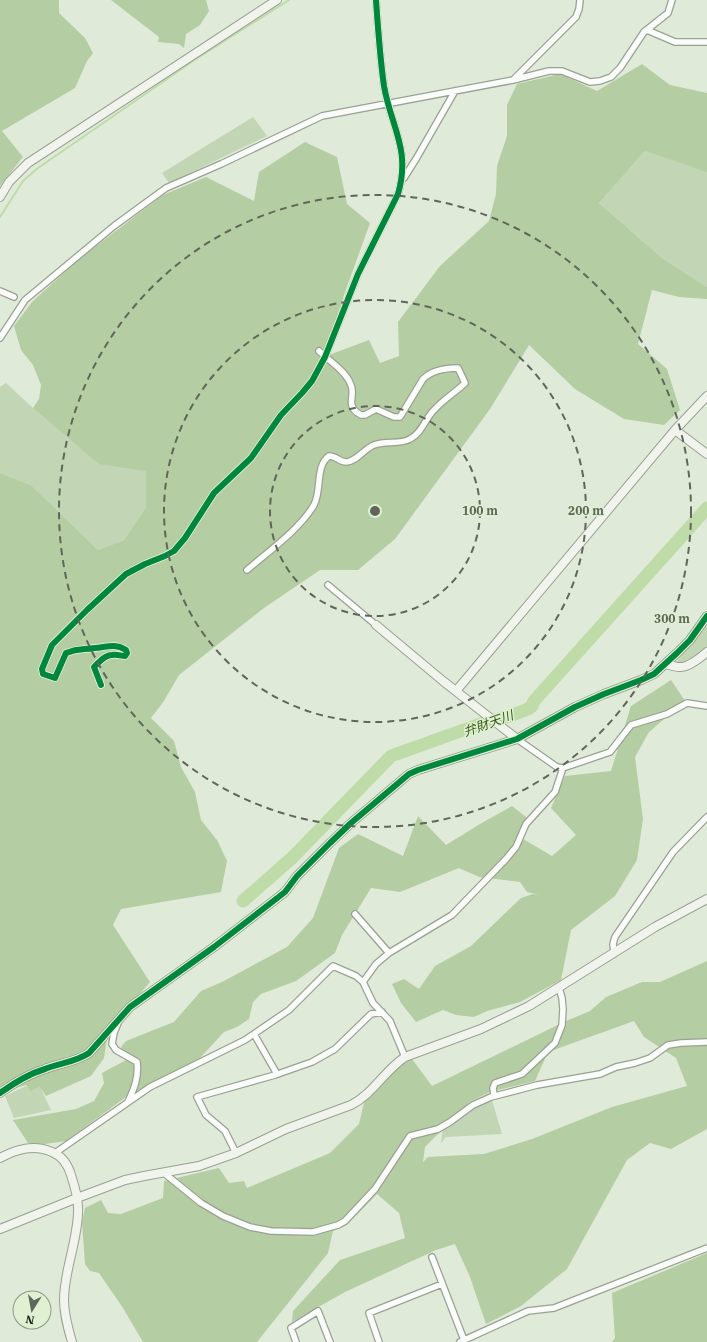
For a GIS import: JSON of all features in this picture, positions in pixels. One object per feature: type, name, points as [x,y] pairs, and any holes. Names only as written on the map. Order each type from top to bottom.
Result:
[{"type":"street","points":[[0,197],[9,182],[28,163],[277,0]]},
{"type":"street","points":[[102,685],[94,667],[109,655],[114,654],[126,656],[126,650],[112,645],[75,649],[66,653],[55,678],[43,674],[42,669],[52,645],[126,574],[174,551],[185,538],[214,493],[251,458],[280,415],[312,381],[325,357],[358,274],[398,194],[404,167],[402,151],[388,103],[380,48],[376,0]]},
{"type":"street","points":[[513,80],[576,17],[580,0]]},
{"type":"street","points":[[0,338],[25,300],[114,226],[166,188],[221,164],[322,116],[513,80],[549,71],[562,71],[590,82],[600,81],[611,77],[620,68],[647,30],[668,13],[672,0]]},
{"type":"street","points":[[647,30],[675,42],[707,42]]},
{"type":"street","points":[[402,180],[416,159],[455,91]]},
{"type":"street","points":[[0,291],[14,297]]},
{"type":"street","points":[[248,570],[289,534],[315,503],[322,466],[325,459],[329,456],[335,456],[341,462],[348,462],[365,449],[382,442],[408,440],[415,436],[422,428],[433,410],[465,383],[458,368],[437,371],[427,376],[423,380],[400,417],[394,417],[376,409],[365,415],[361,415],[353,407],[351,399],[352,386],[345,375],[319,351]]},
{"type":"street","points":[[456,691],[675,430],[707,396]]},
{"type":"street","points":[[675,430],[707,454]]},
{"type":"street","points":[[328,585],[456,691],[517,739],[557,767],[563,768],[606,755],[631,725],[667,714],[687,703],[707,706]]},
{"type":"street","points":[[0,1093],[28,1075],[81,1058],[89,1053],[130,1007],[214,947],[285,892],[297,876],[340,833],[409,774],[517,739],[575,707],[654,674],[690,640],[707,616]]},
{"type":"street","points":[[666,664],[678,667],[684,666],[692,663],[707,652]]},
{"type":"street","points":[[363,982],[376,964],[390,953],[452,915],[506,859],[516,847],[526,824],[555,792],[563,768]]},
{"type":"street","points":[[614,953],[613,944],[615,937],[664,865],[687,836],[707,817]]},
{"type":"street","points":[[0,1229],[125,1180],[199,1166],[236,1153],[286,1129],[351,1106],[360,1101],[388,1070],[405,1057],[481,1029],[529,1006],[655,927],[707,899]]},
{"type":"street","points":[[355,914],[390,953]]},
{"type":"street","points":[[55,1153],[150,1087],[245,1040],[254,1034],[289,1010],[333,966],[356,976],[363,982],[374,1003],[390,1021],[405,1057]]},
{"type":"street","points":[[494,1096],[493,1088],[495,1083],[522,1074],[555,1043],[562,1025],[563,1009],[559,988]]},
{"type":"street","points":[[236,1153],[225,1131],[206,1115],[197,1098],[312,1062],[335,1049],[371,1014],[382,1012]]},
{"type":"street","points":[[119,1020],[112,1044],[116,1050],[138,1062],[138,1072],[135,1086],[128,1103]]},
{"type":"street","points":[[254,1034],[277,1074]]},
{"type":"street","points":[[164,1173],[200,1203],[224,1216],[250,1227],[271,1231],[313,1232],[338,1225],[345,1221],[375,1189],[410,1136],[438,1129],[473,1105],[494,1096],[537,1085],[600,1074],[616,1067],[636,1063],[650,1058],[668,1045],[707,1042]]},
{"type":"street","points":[[0,1158],[13,1151],[28,1148],[44,1149],[55,1153],[62,1159],[68,1168],[77,1198],[79,1212],[64,1300],[66,1323],[72,1342]]},
{"type":"street","points":[[432,1257],[462,1341],[528,1310],[554,1308],[707,1248]]},
{"type":"street","points":[[379,1342],[369,1313],[442,1284]]},
{"type":"street","points":[[296,1342],[291,1328],[318,1311],[330,1342]]},
{"type":"green space","points":[[0,0],[59,0],[59,13],[85,38],[93,53],[87,61],[75,88],[2,131],[23,157],[0,186]]},
{"type":"green space","points":[[111,0],[206,0],[209,11],[200,25],[186,34],[184,48],[179,44],[158,42],[159,37]]},
{"type":"green space","points":[[642,64],[670,85],[707,93],[707,172],[645,151],[599,203],[662,258],[707,287],[707,299],[679,297],[652,290],[638,344],[667,369],[680,410],[664,425],[624,419],[575,389],[529,345],[490,409],[395,539],[358,570],[320,570],[264,608],[179,675],[164,701],[151,718],[174,741],[181,767],[195,792],[201,820],[217,840],[227,861],[221,892],[121,909],[113,925],[150,982],[108,1032],[104,1058],[91,1076],[46,1096],[40,1087],[30,1092],[26,1085],[0,1092],[0,473],[31,485],[98,550],[124,540],[146,507],[146,471],[99,464],[33,408],[39,399],[41,385],[33,365],[21,350],[14,326],[32,302],[79,259],[163,195],[206,177],[254,201],[259,172],[305,142],[337,157],[347,204],[370,223],[344,295],[326,354],[334,363],[329,355],[369,340],[380,363],[399,356],[398,322],[440,266],[489,221],[496,194],[497,166],[507,136],[507,105],[517,84],[560,74],[597,91]]},
{"type":"green space","points":[[253,117],[267,136],[169,183],[162,173]]},
{"type":"green space","points":[[707,140],[707,287],[662,258],[599,203],[645,151],[694,167]]},
{"type":"green space","points":[[6,383],[33,408],[99,463],[150,468],[146,507],[124,540],[98,550],[31,485],[0,473],[0,387]]},
{"type":"green space","points":[[707,619],[707,658],[684,666],[674,666]]},
{"type":"green space","points":[[671,680],[685,701],[649,732],[635,757],[643,819],[637,860],[615,896],[571,930],[561,980],[520,1002],[487,1011],[474,1017],[456,1015],[443,1010],[416,1022],[401,1003],[392,984],[404,979],[419,989],[435,966],[471,946],[521,898],[533,894],[540,895],[527,892],[520,882],[479,877],[459,868],[400,892],[371,888],[342,935],[335,953],[296,981],[261,994],[253,1002],[249,1019],[237,1027],[224,1032],[200,1058],[126,1097],[66,1141],[45,1144],[28,1143],[13,1120],[76,1109],[94,1101],[104,1083],[102,1073],[128,1059],[121,1047],[126,1041],[174,1022],[201,991],[222,982],[287,947],[313,918],[339,848],[358,834],[403,856],[418,816],[446,845],[512,806],[526,817],[523,839],[552,856],[576,835],[551,808],[565,776],[611,771],[631,706]]},
{"type":"green space","points":[[707,961],[707,1129],[671,1149],[650,1143],[627,1160],[567,1269],[521,1306],[486,1324],[470,1277],[455,1244],[436,1250],[345,1292],[292,1322],[293,1311],[340,1260],[405,1238],[399,1213],[377,1194],[347,1225],[333,1231],[328,1253],[257,1342],[143,1342],[123,1308],[99,1273],[90,1271],[85,1264],[82,1222],[85,1208],[101,1200],[108,1213],[121,1214],[163,1198],[164,1181],[219,1168],[229,1183],[244,1181],[247,1188],[330,1153],[359,1124],[365,1099],[395,1068],[412,1059],[432,1086],[566,1021],[590,1011],[606,997],[642,982],[660,982]],"holes":[[[634,1021],[644,1037],[676,1058],[687,1086],[612,1107],[532,1139],[484,1154],[428,1157],[423,1162],[425,1147],[471,1101],[490,1092],[535,1081],[548,1052]]]},
{"type":"green space","points":[[26,1086],[30,1092],[40,1087],[51,1110],[14,1118],[5,1096]]},
{"type":"green space","points":[[491,1097],[502,1134],[446,1137],[441,1143],[443,1126]]},
{"type":"green space","points":[[707,1253],[707,1342],[612,1342],[615,1338],[612,1293]]},
{"type":"waterway","points":[[0,217],[23,181],[38,168],[196,59],[289,0]]},
{"type":"waterway","name":"弁財天川","points":[[243,901],[293,857],[391,756],[483,723],[510,716],[532,706],[534,701],[707,508]]},
{"type":"cycle path","points":[[101,685],[94,667],[102,659],[109,655],[125,656],[127,653],[126,650],[111,646],[70,651],[66,653],[55,678],[43,674],[42,669],[52,645],[126,574],[174,551],[185,538],[214,493],[251,458],[281,415],[312,381],[325,357],[358,274],[398,194],[402,164],[401,151],[384,86],[376,0]]},
{"type":"cycle path","points":[[0,1093],[33,1073],[73,1060],[89,1053],[130,1007],[214,947],[285,892],[297,876],[351,823],[409,774],[517,739],[575,707],[654,674],[690,640],[707,616]]}]
